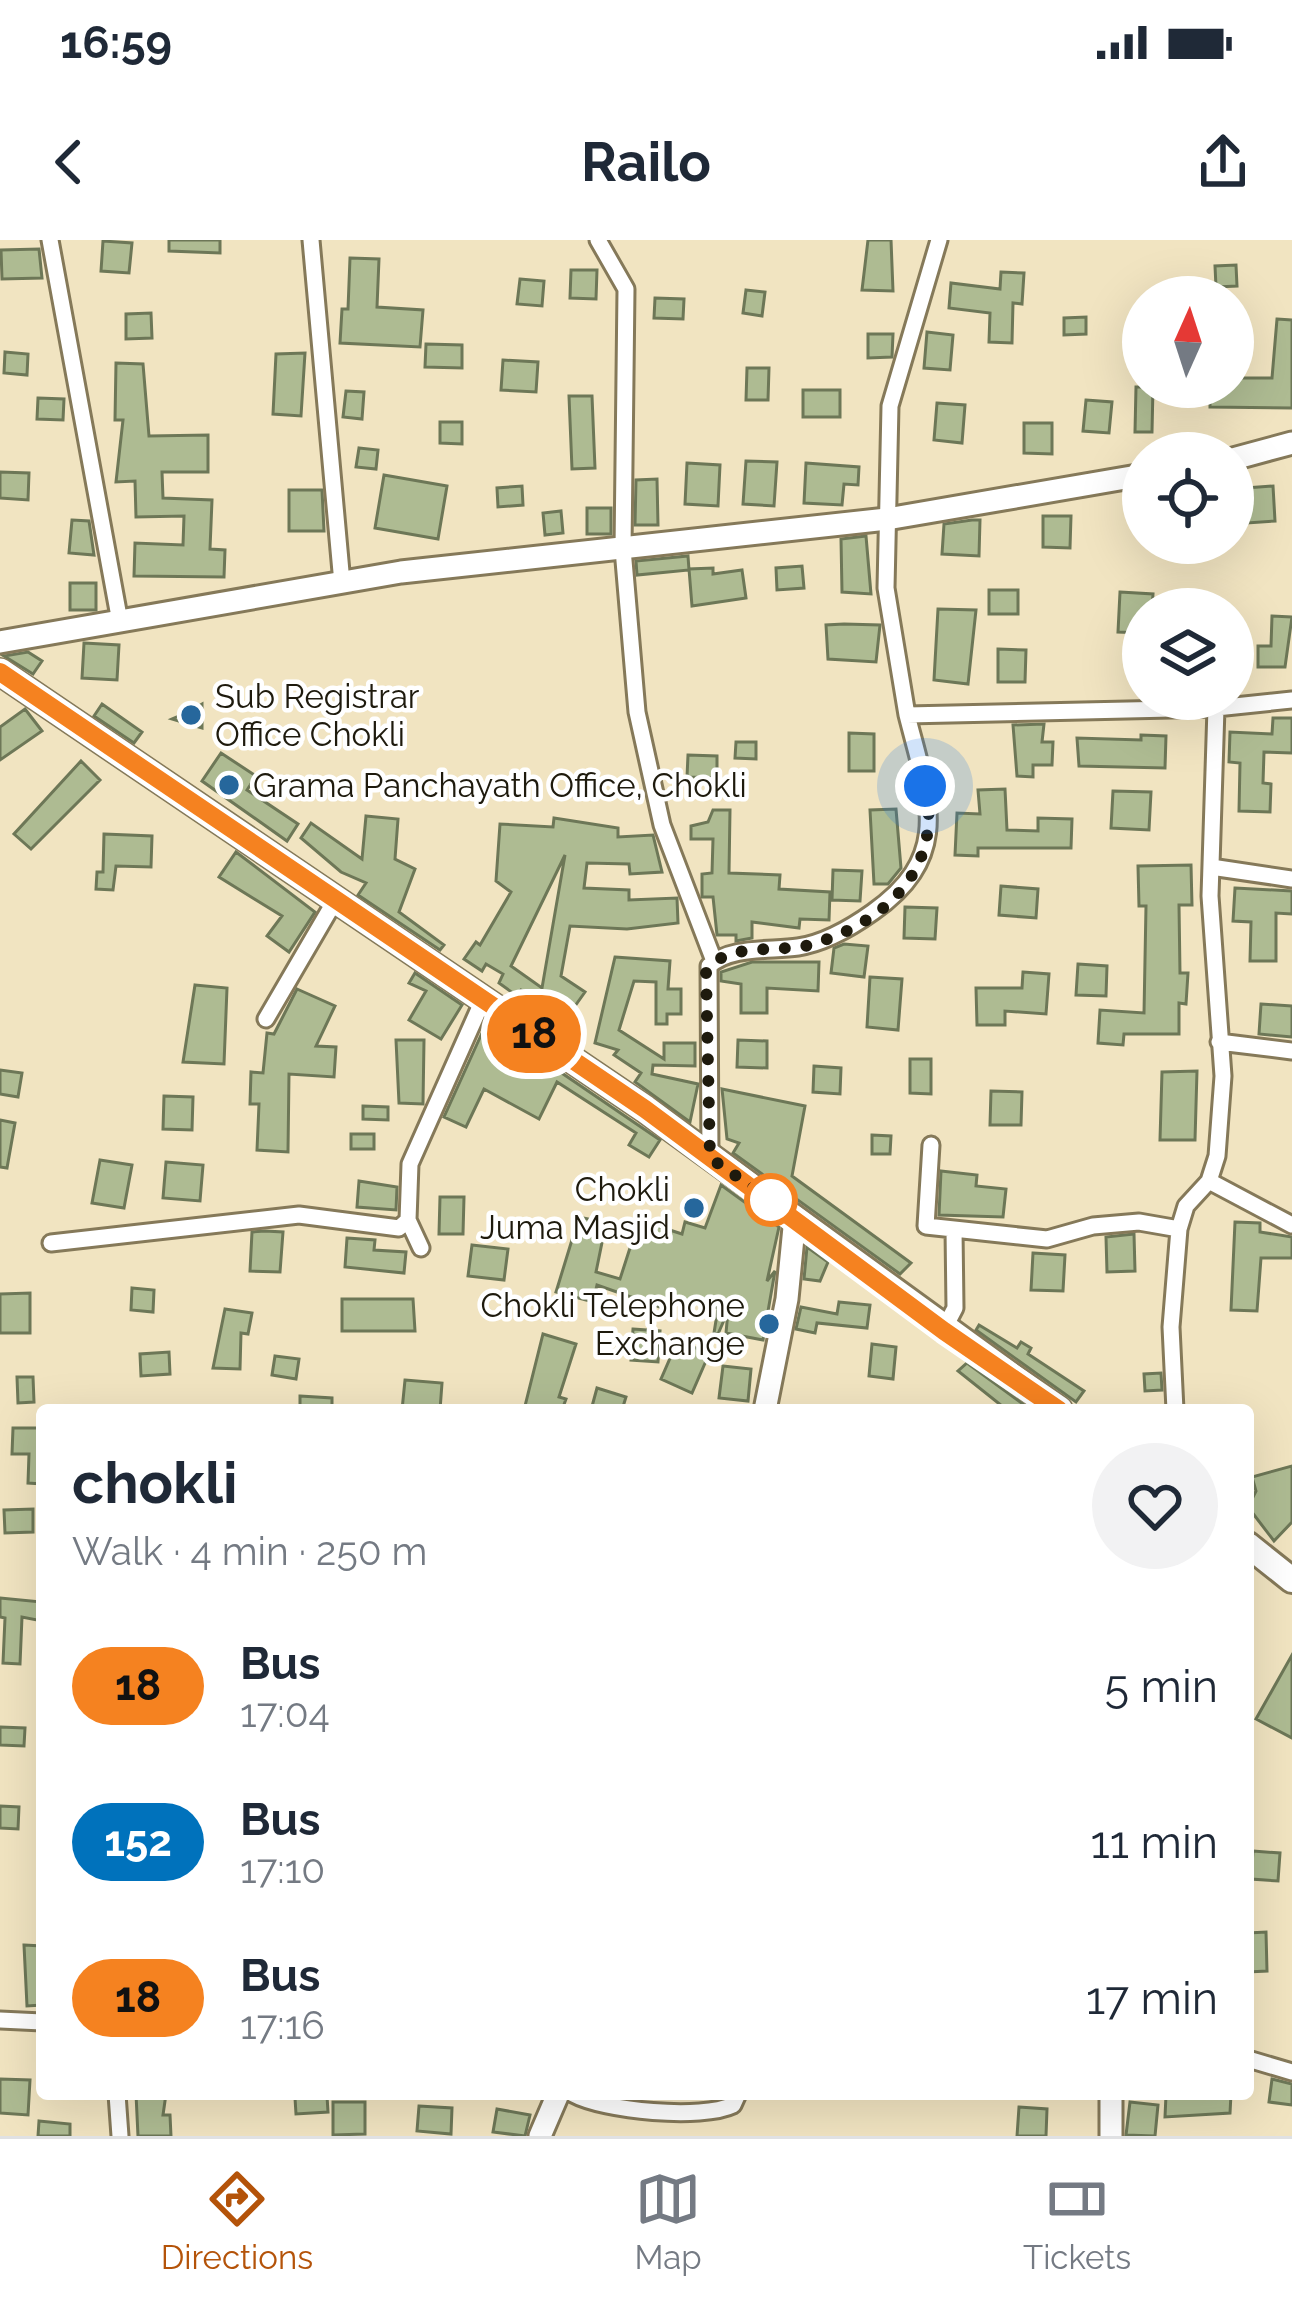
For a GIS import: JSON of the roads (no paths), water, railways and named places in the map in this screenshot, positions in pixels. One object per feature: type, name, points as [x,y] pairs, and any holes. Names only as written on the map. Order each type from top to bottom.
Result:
[{"type":"main road","points":[[1254,453],[1292,443]]},
{"type":"main road","points":[[0,642],[342,583],[887,519],[1122,480]]},
{"type":"main road","points":[[0,672],[795,1217],[944,1331],[1050,1404]]},
{"type":"main road","points":[[766,1404],[787,1299],[795,1217]]},
{"type":"main road","points":[[1254,1550],[1292,1580]]},
{"type":"main road","points":[[540,2136],[556,2100]]},
{"type":"main road","points":[[1111,2100],[1111,2136]]},
{"type":"street","points":[[50,240],[120,622]]},
{"type":"street","points":[[310,240],[342,583]]},
{"type":"street","points":[[598,240],[626,289],[623,550],[637,712],[662,825],[714,961]]},
{"type":"street","points":[[710,1158],[706,973],[714,961],[810,945],[857,923],[906,889],[924,854],[932,820],[907,715],[886,588],[887,519],[890,406],[938,240]]},
{"type":"street","points":[[1254,704],[1292,700]]},
{"type":"street","points":[[907,715],[1122,710]]},
{"type":"street","points":[[1175,1404],[1171,1327],[1178,1229],[1186,1206],[1209,1181],[1220,1124],[1211,868],[1216,720]]},
{"type":"street","points":[[1211,868],[1292,879]]},
{"type":"street","points":[[266,1019],[336,899]]},
{"type":"street","points":[[421,1248],[408,1220],[410,1164],[483,1000]]},
{"type":"street","points":[[1220,1042],[1292,1051]]},
{"type":"street","points":[[931,1145],[926,1226],[1047,1239],[1116,1224],[1178,1229]]},
{"type":"street","points":[[1209,1181],[1292,1225]]},
{"type":"street","points":[[51,1243],[299,1215],[365,1228],[399,1228],[408,1220]]},
{"type":"street","points":[[944,1331],[956,1308],[954,1230]]},
{"type":"street","points":[[0,2020],[36,2022]]},
{"type":"street","points":[[1254,2061],[1292,2072]]},
{"type":"street","points":[[117,2100],[120,2136]]},
{"type":"street","points":[[589,2100],[609,2108],[646,2111],[720,2111],[735,2100]]},
{"type":"place","name":"Sub Registrar Office Chokli","points":[[191,715]]},
{"type":"place","name":"Grama Panchayath Office, Chokli","points":[[229,785]]},
{"type":"place","name":"Chokli Juma Masjid","points":[[694,1208]]},
{"type":"place","name":"Chokli Telephone Exchange","points":[[769,1324]]}]
